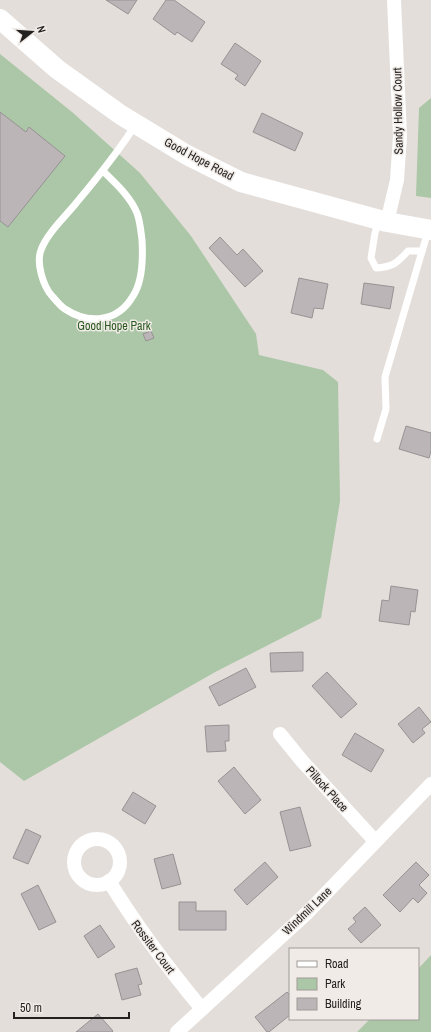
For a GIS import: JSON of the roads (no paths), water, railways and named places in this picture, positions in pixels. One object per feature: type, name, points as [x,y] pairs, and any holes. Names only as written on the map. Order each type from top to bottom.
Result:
[{"type":"street","name":"Sandy Hollow Court","points":[[383,220],[397,180],[400,136],[394,0]]},
{"type":"street","name":"Good Hope Road","points":[[0,19],[57,69],[120,115],[187,155],[241,182],[383,220],[430,230]]},
{"type":"street","name":"Pillock Place","points":[[280,734],[302,762],[375,841]]},
{"type":"street","name":"Windmill Lane","points":[[177,1032],[308,912],[431,784]]},
{"type":"street","name":"Rossiter Court","points":[[109,881],[149,943],[202,1009]]},
{"type":"lane","points":[[103,171],[127,196],[137,214],[142,235],[143,256],[141,274],[134,295],[124,309],[108,317],[96,319],[78,315],[64,308],[48,291],[41,275],[40,252],[47,238],[103,171],[136,124]]},
{"type":"lane","points":[[383,220],[375,233],[371,258],[376,268],[386,267],[396,263],[408,251],[422,251]]},
{"type":"lane","points":[[377,439],[386,410],[385,377],[422,251],[430,230]]},
{"type":"park label","name":"Good Hope Park","points":[[114,326]]}]
